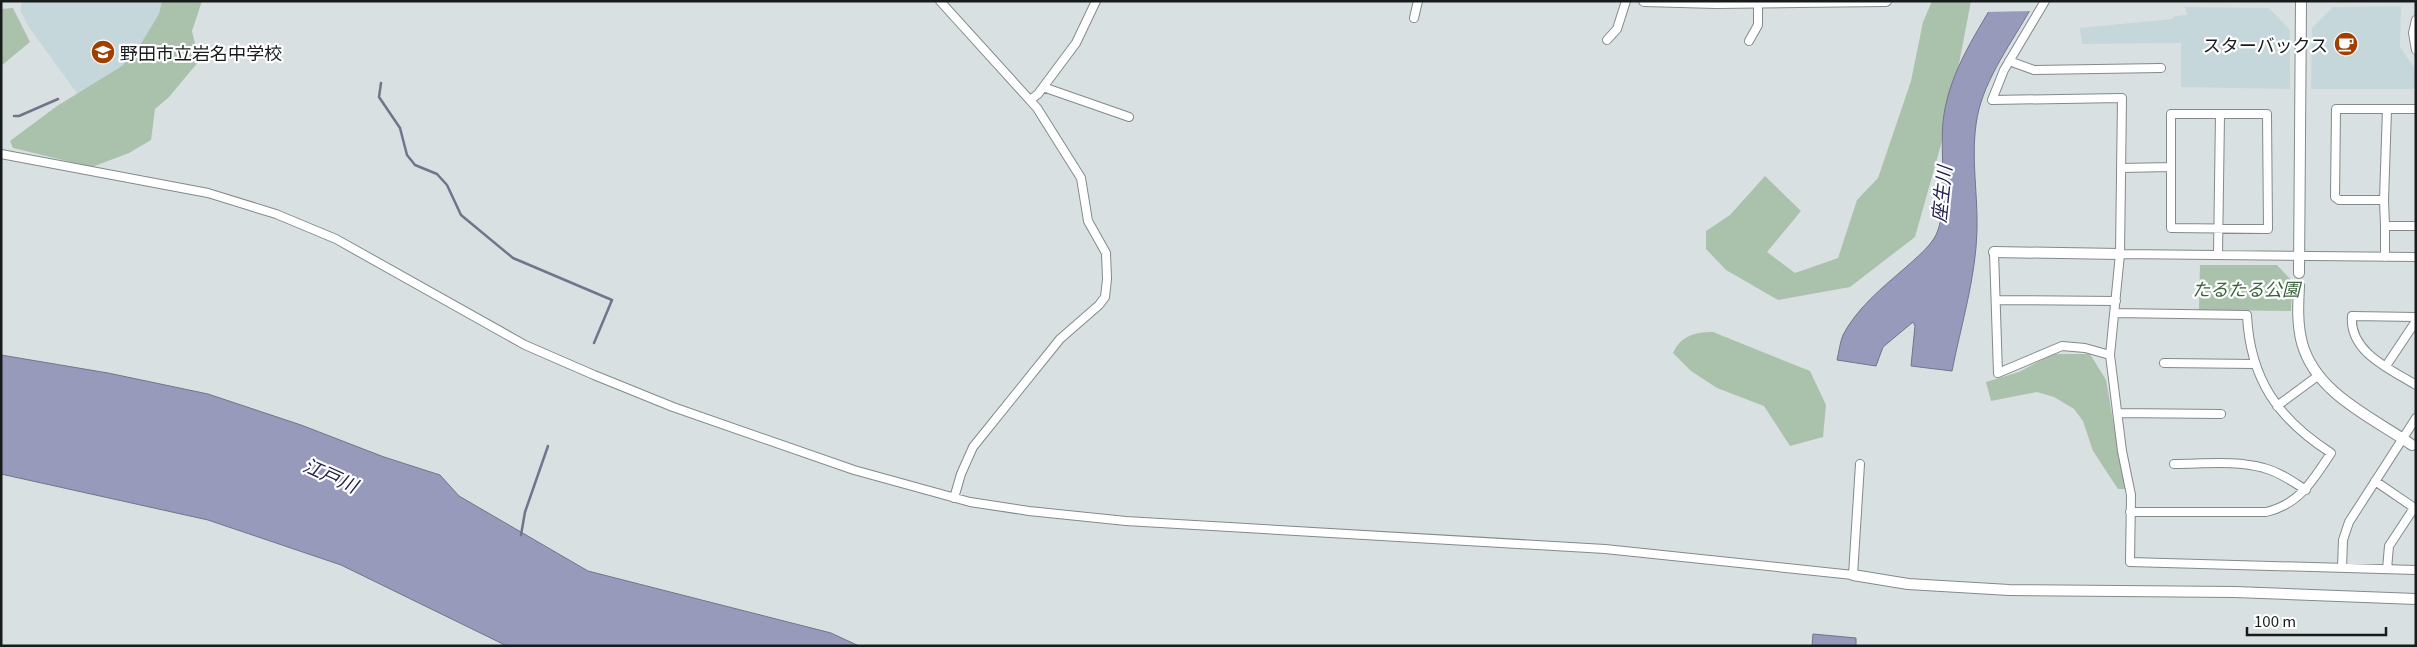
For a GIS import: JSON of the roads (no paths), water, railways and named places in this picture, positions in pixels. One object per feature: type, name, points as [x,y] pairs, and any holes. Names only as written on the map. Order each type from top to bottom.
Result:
[{"type":"street","points":[[940,1],[1037,108],[1081,178],[1088,221],[1106,253],[1107,289],[1099,305],[1060,339],[973,447],[961,474],[954,498]]},
{"type":"street","points":[[1030,100],[1043,87],[1078,39],[1096,1]]},
{"type":"street","points":[[1414,18],[1418,1]]},
{"type":"street","points":[[1607,40],[1617,29],[1626,1]]},
{"type":"street","points":[[1644,1],[1758,3],[1886,1]]},
{"type":"street","points":[[2045,1],[2009,61],[1996,86],[1992,100],[2122,98],[2120,254],[2110,354],[2122,451],[2131,495],[2130,562],[2416,570]]},
{"type":"street","points":[[2301,1],[2299,323],[2302,344],[2318,375],[2340,397],[2414,446]]},
{"type":"street","points":[[1749,40],[1758,25],[1758,3]]},
{"type":"street","points":[[2416,20],[2413,34],[2416,50]]},
{"type":"street","points":[[2009,61],[2034,70],[2161,68]]},
{"type":"street","points":[[1043,87],[1129,117]]},
{"type":"street","points":[[2384,200],[2339,200],[2335,197],[2336,109],[2416,109]]},
{"type":"street","points":[[2384,257],[2387,109]]},
{"type":"street","points":[[2171,114],[2267,114],[2268,229],[2171,228],[2171,167],[2171,114]]},
{"type":"street","points":[[2218,255],[2220,114]]},
{"type":"street","points":[[1,154],[208,193],[276,214],[336,238],[525,345],[594,375],[658,401],[854,470],[954,498],[1029,511],[1126,521],[1605,549],[1853,575],[1908,584],[2009,590],[2225,592],[2416,599]]},
{"type":"street","points":[[2121,168],[2171,167]]},
{"type":"street","points":[[2386,226],[2416,226]]},
{"type":"street","points":[[2110,354],[2084,348],[2062,346],[1998,373],[1994,252],[2416,257]]},
{"type":"street","points":[[1996,300],[2116,301]]},
{"type":"street","points":[[2115,314],[2247,315],[2255,364],[2277,406],[2296,428],[2331,453],[2306,490],[2290,504],[2266,512],[2130,512]]},
{"type":"street","points":[[2416,317],[2352,316],[2352,330],[2360,346],[2386,366],[2416,385]]},
{"type":"street","points":[[2386,366],[2416,321]]},
{"type":"street","points":[[2164,363],[2255,364]]},
{"type":"street","points":[[2277,406],[2318,375]]},
{"type":"street","points":[[2118,413],[2221,414]]},
{"type":"street","points":[[2342,568],[2345,531],[2356,509],[2416,418]]},
{"type":"street","points":[[1853,575],[1860,464]]},
{"type":"street","points":[[2174,464],[2249,465],[2264,468],[2286,477],[2306,490]]},
{"type":"street","points":[[2375,481],[2415,508],[2389,546],[2387,569]]},
{"type":"water","points":[[1995,1],[2035,1],[1996,67],[1979,109],[1974,154],[1977,215],[1976,248],[1971,283],[1952,371],[1911,366],[1915,326],[1913,322],[1883,347],[1876,366],[1837,360],[1843,335],[1863,307],[1879,290],[1922,253],[1936,235],[1940,224],[1943,196],[1943,122],[1950,89],[1962,59]]},
{"type":"water","name":"江戸川","points":[[1,355],[108,373],[208,394],[301,425],[384,457],[440,475],[459,496],[588,571],[831,633],[859,646],[507,646],[341,565],[208,520],[1,474]]},
{"type":"water","points":[[1813,634],[1856,638],[1856,646],[1812,646]]},
{"type":"waterway","points":[[381,83],[379,97],[400,128],[407,155],[415,165],[437,174],[447,185],[461,215],[513,258],[612,300],[594,343]]},
{"type":"waterway","points":[[14,116],[19,116],[58,99]]},
{"type":"waterway","points":[[521,535],[525,512],[548,446]]},
{"type":"place","name":"スターバックス","points":[[2346,44]]},
{"type":"place","name":"野田市立岩名中学校","points":[[103,52]]},
{"type":"water label","name":"座生川","points":[[1940,194]]},
{"type":"park label","name":"たるたる公園","points":[[2246,288]]}]
